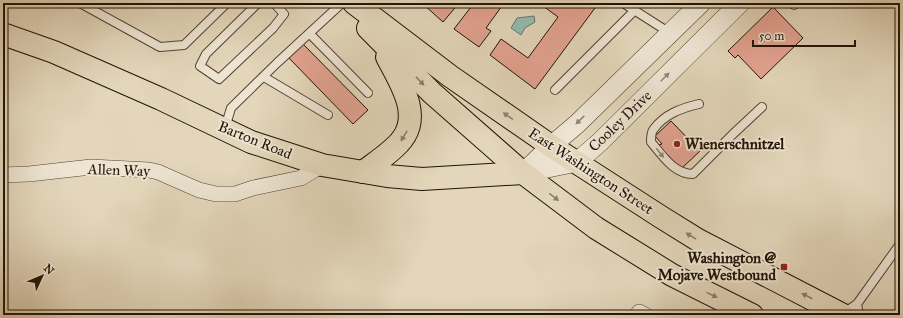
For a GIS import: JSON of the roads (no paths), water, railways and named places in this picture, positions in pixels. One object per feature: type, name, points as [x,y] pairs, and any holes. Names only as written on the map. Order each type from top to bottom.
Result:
[{"type":"main road","points":[[343,3],[377,36],[432,94],[523,173],[596,228],[672,275],[752,315]]},
{"type":"main road","name":"East Washington Street","points":[[354,3],[450,76],[552,146],[698,240],[848,313]]},
{"type":"main road","name":"Barton Road","points":[[3,34],[54,52],[161,99],[251,142],[322,165],[362,172],[422,179],[523,173]]},
{"type":"main road","points":[[362,172],[401,142],[406,134],[410,122],[410,107],[406,93],[377,36]]},
{"type":"street","name":"Cooley Drive","points":[[523,173],[577,124],[701,3]]},
{"type":"street","name":"Cooley Drive","points":[[523,173],[577,162],[600,142],[740,3]]},
{"type":"street","name":"Allen Way","points":[[3,175],[29,174],[91,167],[149,170],[158,172],[199,190],[216,194],[235,194],[253,188],[301,178],[322,165]]},
{"type":"lane","points":[[80,3],[160,47],[184,46],[227,3]]},
{"type":"lane","points":[[258,3],[206,54],[200,66],[219,79],[273,28],[284,14],[274,3]]},
{"type":"lane","points":[[224,129],[232,108],[343,3]]},
{"type":"lane","points":[[623,3],[670,33]]},
{"type":"lane","points":[[555,90],[635,10]]},
{"type":"lane","points":[[310,34],[368,93]]},
{"type":"lane","points":[[264,77],[328,115]]},
{"type":"lane","points":[[699,104],[681,109],[667,116],[652,130],[651,142],[667,162],[685,174],[693,174],[762,107]]},
{"type":"lane","points":[[848,313],[900,244]]},
{"type":"water","points":[[534,16],[535,22],[525,28],[521,35],[511,28],[517,18]]},
{"type":"place","name":"Wienerschnitzel","points":[[677,144]]},
{"type":"place","name":"Washington @ Mojave Westbound","points":[[784,267]]}]
